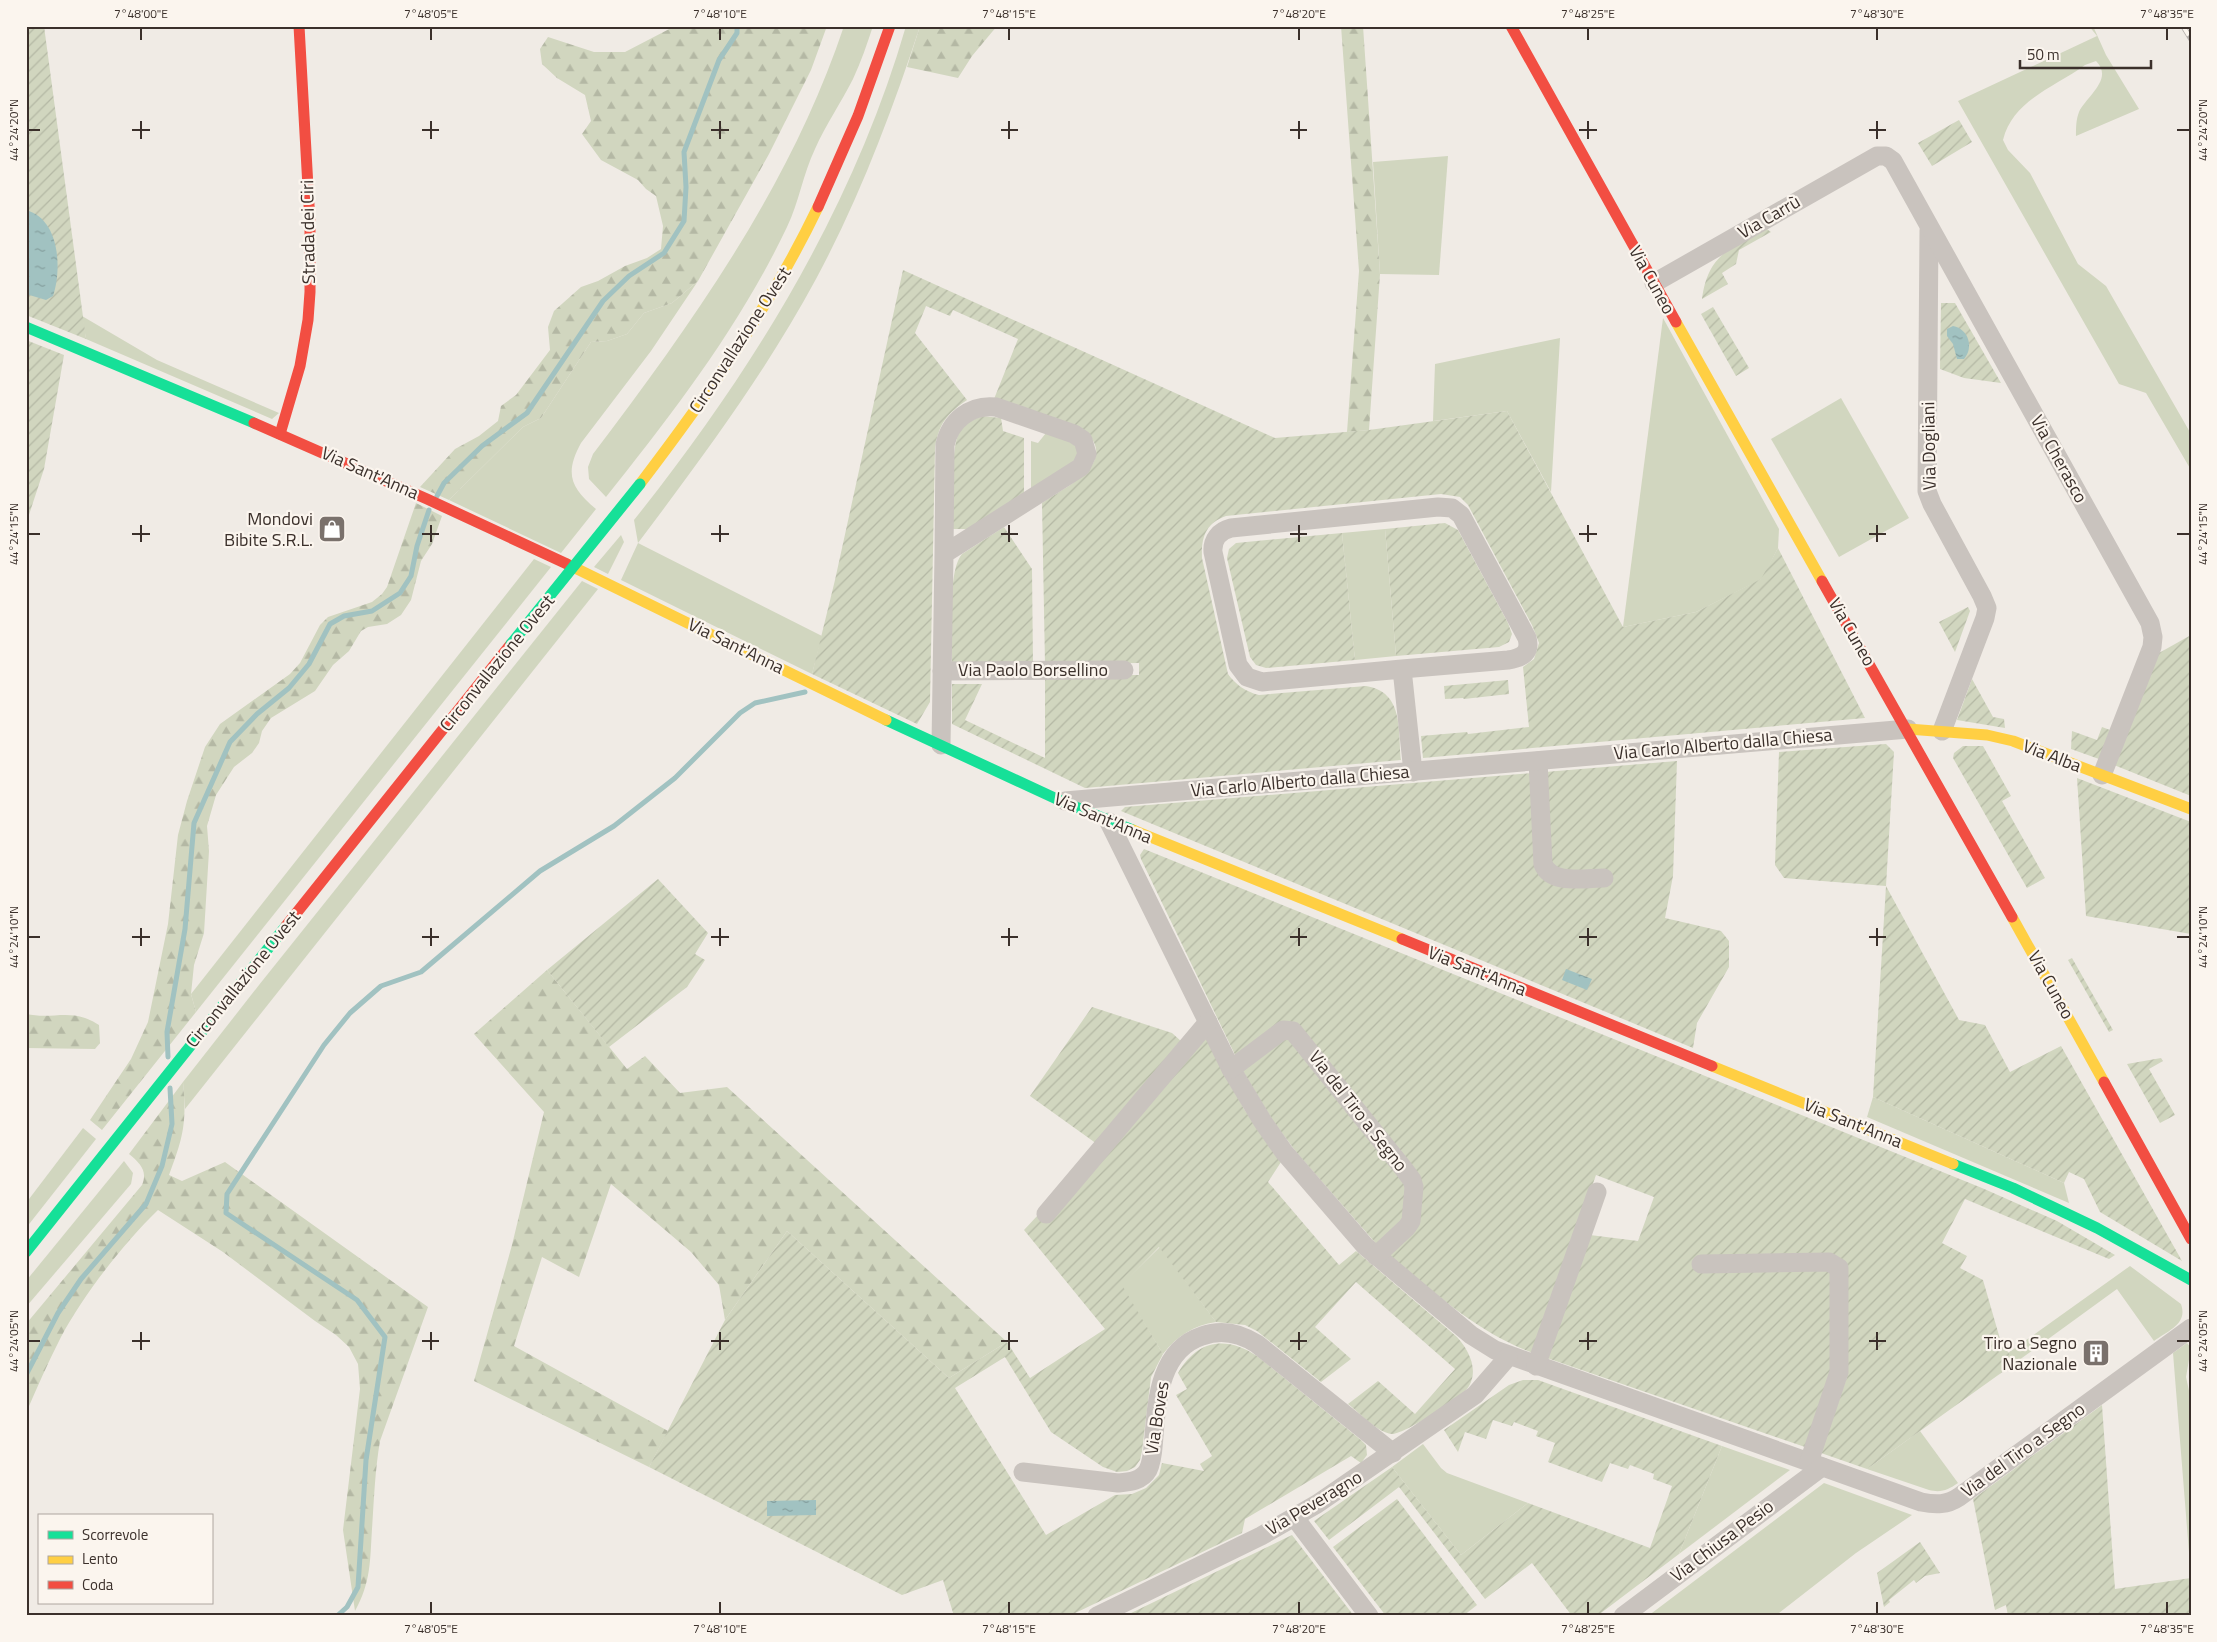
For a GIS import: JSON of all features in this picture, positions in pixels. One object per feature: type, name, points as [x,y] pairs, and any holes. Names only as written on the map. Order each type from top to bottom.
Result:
[{"type":"main road","name":"Strada dei Ciri","points":[[280,434],[300,366],[307,327],[310,292],[309,205],[299,26]]},
{"type":"main road","name":"Circonvallazione Ovest","points":[[26,1252],[640,484],[705,399],[757,319],[792,260],[839,161],[877,66],[890,26]]},
{"type":"main road","name":"Via Cuneo","points":[[1511,26],[1654,283],[1908,729],[2098,1068],[2191,1239]]},
{"type":"main road","name":"Via Sant'Anna","points":[[26,327],[440,504],[611,585],[860,708],[1061,801],[1980,1174],[2089,1224],[2191,1280]]},
{"type":"main road","name":"Via Alba","points":[[1908,729],[2002,738],[2191,809]]},
{"type":"street","name":"Via Carrù","points":[[1654,283],[1877,156],[1886,156]]},
{"type":"street","name":"Via Cherasco","points":[[1886,156],[1893,161],[2150,623],[2153,637],[2152,648],[2102,775]]},
{"type":"street","name":"Via Dogliani","points":[[1930,228],[1927,490],[1932,504],[1987,608],[1985,618],[1942,731]]},
{"type":"street","name":"Via Paolo Borsellino","points":[[941,745],[945,446],[949,430],[958,419],[984,406],[996,407],[1074,434],[1083,440],[1088,454],[1081,467],[944,554]]},
{"type":"street","points":[[1446,506],[1457,511],[1461,515],[1527,638],[1528,649],[1520,657],[1508,660],[1402,669],[1262,682],[1247,677],[1238,666],[1213,552],[1215,539],[1223,531],[1231,528],[1446,506]]},
{"type":"street","points":[[1402,669],[1413,772]]},
{"type":"street","name":"Via Paolo Borsellino","points":[[942,671],[1124,670]]},
{"type":"street","name":"Via Carlo Alberto dalla Chiesa","points":[[1061,801],[1908,729]]},
{"type":"street","points":[[1538,761],[1546,871],[1550,875],[1562,878],[1604,878]]},
{"type":"street","name":"Via del Tiro a Segno","points":[[1109,822],[1231,1069],[1263,1122],[1284,1152],[1356,1236],[1376,1256],[1471,1335],[1508,1356],[1921,1502],[1937,1504],[1953,1501],[2191,1328]]},
{"type":"street","points":[[1046,1214],[1208,1022]]},
{"type":"street","name":"Via del Tiro a Segno","points":[[1231,1069],[1283,1030],[1294,1031],[1404,1168],[1414,1187],[1411,1220],[1407,1227],[1376,1256]]},
{"type":"street","points":[[1536,1366],[1597,1192]]},
{"type":"street","points":[[1701,1264],[1829,1262],[1839,1268],[1840,1372],[1815,1465]]},
{"type":"street","name":"Via Boves","points":[[1023,1472],[1118,1483],[1133,1481],[1142,1476],[1151,1462],[1159,1388],[1166,1369],[1177,1354],[1192,1341],[1200,1336],[1216,1333],[1239,1335],[1257,1344],[1394,1453]]},
{"type":"street","name":"Via Peveragno","points":[[1097,1616],[1295,1518],[1394,1453],[1475,1395],[1508,1356]]},
{"type":"street","name":"Via Chiusa Pesio","points":[[1623,1616],[1815,1465]]},
{"type":"street","points":[[1295,1518],[1369,1616]]},
{"type":"green space","points":[[26,26],[44,26],[86,339],[26,315]]},
{"type":"green space","points":[[675,26],[827,26],[811,70],[769,154],[698,281],[672,303],[644,313],[627,334],[607,341],[591,342],[541,418],[523,427],[449,500],[420,487],[455,449],[479,436],[498,421],[501,406],[516,395],[550,350],[548,327],[554,311],[581,287],[598,281],[625,266],[647,258],[661,249],[663,226],[656,196],[638,180],[601,160],[582,134],[591,121],[585,95],[557,78],[542,64],[540,49],[548,37],[594,52],[625,52]]},
{"type":"green space","points":[[844,26],[873,26],[853,79],[824,131],[811,159],[795,208],[769,264],[727,334],[681,400],[606,497],[589,479],[588,467],[593,454],[667,354],[736,250],[768,196],[822,85]]},
{"type":"green space","points":[[906,26],[920,26],[874,155],[832,249],[797,314],[755,381],[638,543],[634,520],[719,406],[758,347],[794,286],[828,224],[858,160],[884,94]]},
{"type":"green space","points":[[920,26],[997,26],[972,56],[958,78],[907,67]]},
{"type":"green space","points":[[1341,26],[1363,26],[1380,274],[1369,430],[1347,432],[1359,271]]},
{"type":"green space","points":[[2089,26],[2093,26],[2106,55],[2139,109],[2076,136],[2079,112],[2101,81],[2101,68],[2096,61],[2085,65],[2025,104],[2008,126],[2003,140],[2008,150],[2030,173],[2078,264],[2106,286],[2191,434],[2191,470],[2146,393],[2119,384],[1958,101],[2097,36]]},
{"type":"green space","points":[[1959,120],[1972,142],[1932,166],[1918,143]]},
{"type":"green space","points":[[1448,156],[1439,275],[1380,274],[1373,162]]},
{"type":"green space","points":[[1764,227],[1771,232],[1739,250],[1736,264],[1722,273],[1728,284],[1702,299],[1709,272],[1715,263],[1731,248]]},
{"type":"green space","points":[[903,270],[1275,438],[1369,430],[1507,411],[1623,627],[1696,612],[1761,579],[1778,548],[1865,718],[1423,758],[1421,736],[1467,732],[1468,734],[1529,727],[1523,667],[1534,659],[1539,643],[1532,625],[1468,505],[1460,497],[1441,494],[1226,516],[1209,527],[1204,537],[1202,558],[1228,674],[1231,678],[1245,690],[1259,695],[1366,686],[1378,690],[1387,696],[1397,714],[1401,760],[1085,788],[952,724],[952,684],[982,684],[965,720],[1045,758],[1045,675],[1139,675],[1139,663],[1045,664],[1042,503],[1084,474],[1092,465],[1096,455],[1095,444],[1087,433],[994,399],[1018,339],[953,310],[950,316],[926,306],[915,333],[967,400],[945,420],[939,432],[935,448],[930,702],[917,724],[812,674],[835,580]]},
{"type":"green space","points":[[698,281],[651,351],[581,443],[573,463],[573,480],[581,494],[596,509],[561,553],[449,500],[523,427],[541,418],[591,342],[607,341],[627,334],[644,313],[672,303]]},
{"type":"green space","points":[[1941,303],[1955,303],[2001,383],[1964,378],[1940,369]]},
{"type":"green space","points":[[1713,307],[1749,368],[1736,376],[1701,314]]},
{"type":"green space","points":[[82,316],[157,360],[279,413],[272,419],[86,339]]},
{"type":"green space","points":[[1663,318],[1779,529],[1778,548],[1762,579],[1696,612],[1623,627]]},
{"type":"green space","points":[[1560,338],[1551,492],[1507,411],[1433,421],[1435,364]]},
{"type":"green space","points":[[26,340],[64,355],[44,469],[26,524]]},
{"type":"green space","points":[[1841,398],[1909,518],[1839,557],[1771,439]]},
{"type":"green space","points":[[982,416],[1001,418],[1003,431],[1024,438],[1024,495],[968,529],[953,529],[953,461],[958,435],[966,424]]},
{"type":"green space","points":[[1046,433],[1069,441],[1077,447],[1078,458],[1031,491],[1031,441],[1038,443]]},
{"type":"green space","points":[[416,503],[442,516],[432,544],[421,561],[411,600],[401,615],[387,624],[368,627],[361,631],[349,651],[333,665],[315,691],[271,718],[262,731],[259,743],[252,753],[234,767],[216,795],[207,826],[209,851],[204,933],[194,965],[191,994],[196,1012],[102,1130],[90,1120],[131,1059],[148,1022],[168,924],[178,835],[205,747],[220,724],[290,674],[300,663],[320,625],[328,617],[372,602],[382,594],[387,587]]},
{"type":"green space","points":[[1445,523],[1458,530],[1508,623],[1512,634],[1509,642],[1499,647],[1396,656],[1385,529]]},
{"type":"green space","points":[[1004,527],[1032,569],[1033,664],[952,665],[951,606],[957,563],[962,554]]},
{"type":"green space","points":[[1385,529],[1396,656],[1355,660],[1342,533]]},
{"type":"green space","points":[[1342,533],[1355,660],[1266,668],[1256,665],[1250,657],[1227,558],[1229,549],[1236,543]]},
{"type":"green space","points":[[621,535],[624,542],[608,574],[594,567]]},
{"type":"green space","points":[[638,543],[822,636],[812,674],[621,580]]},
{"type":"green space","points":[[534,559],[551,567],[196,1012],[191,994]]},
{"type":"green space","points":[[582,581],[598,589],[185,1109],[183,1082]]},
{"type":"green space","points":[[1968,607],[1970,611],[1955,652],[1939,622]]},
{"type":"green space","points":[[2191,635],[2191,796],[2114,765],[2159,653]]},
{"type":"green space","points":[[1972,679],[1993,717],[2004,719],[2005,728],[1957,720]]},
{"type":"green space","points":[[1508,680],[1509,694],[1445,699],[1444,686]]},
{"type":"green space","points":[[2102,727],[2110,730],[2099,759],[2071,749],[2072,731],[2097,740]]},
{"type":"green space","points":[[1886,744],[1894,752],[1886,886],[1784,878],[1775,865],[1779,752]]},
{"type":"green space","points":[[1963,746],[1983,746],[2011,796],[2002,801],[2045,878],[2027,888],[1953,758],[1954,753]]},
{"type":"green space","points":[[1677,761],[1673,876],[1665,918],[1721,931],[1729,941],[1729,967],[1697,1023],[1693,1048],[1121,811],[1125,807],[1532,773],[1538,866],[1561,872],[1550,865],[1545,772]]},
{"type":"green space","points":[[2077,778],[2191,822],[2191,934],[2086,916]]},
{"type":"green space","points":[[1144,849],[1982,1188],[2057,1221],[2115,1255],[2109,1259],[1965,1199],[1942,1243],[1967,1256],[1960,1268],[1983,1280],[2000,1339],[2015,1363],[1867,1469],[1821,1453],[1847,1377],[1830,1271],[1833,1364],[1805,1447],[1547,1358],[1590,1235],[1638,1241],[1654,1197],[1596,1175],[1533,1353],[1512,1344],[1474,1322],[1438,1296],[1386,1253],[1419,1196],[1297,1025],[1237,1059],[1141,859],[1140,855]]},
{"type":"green space","points":[[658,879],[708,933],[695,954],[705,960],[687,987],[609,1047],[547,970]]},
{"type":"green space","points":[[1886,886],[1959,1020],[1985,1025],[2010,1072],[2061,1046],[2182,1261],[2100,1212],[2084,1179],[2069,1172],[2064,1183],[1873,1097]]},
{"type":"green space","points":[[2072,958],[2113,1030],[2109,1032],[2068,960]]},
{"type":"green space","points":[[547,970],[627,1069],[645,1056],[680,1093],[727,1087],[1007,1342],[949,1378],[787,1231],[725,1320],[719,1285],[691,1252],[611,1184],[579,1277],[542,1257],[514,1346],[668,1431],[649,1467],[474,1381],[512,1245],[544,1112],[474,1034]]},
{"type":"green space","points":[[1092,1007],[1172,1033],[1182,1042],[1097,1144],[1030,1096]]},
{"type":"green space","points":[[26,1014],[46,1016],[71,1015],[89,1020],[99,1025],[100,1043],[95,1049],[26,1048]]},
{"type":"green space","points":[[1206,1035],[1244,1109],[1281,1162],[1268,1182],[1339,1265],[1356,1251],[1457,1337],[1465,1347],[1471,1360],[1472,1380],[1465,1391],[1456,1398],[1420,1422],[1398,1433],[1386,1433],[1380,1430],[1348,1404],[1378,1381],[1415,1414],[1455,1369],[1356,1282],[1315,1327],[1351,1359],[1321,1382],[1257,1331],[1245,1325],[1216,1322],[1159,1247],[1122,1285],[1163,1354],[1151,1377],[1142,1451],[1140,1460],[1135,1467],[1127,1471],[1117,1472],[1103,1467],[1051,1432],[1005,1357],[955,1388],[1046,1535],[1115,1495],[1132,1494],[1146,1488],[1159,1475],[1162,1463],[1204,1471],[1200,1464],[1212,1456],[1176,1395],[1187,1389],[1178,1373],[1194,1353],[1213,1344],[1234,1345],[1257,1356],[1361,1440],[1366,1445],[1367,1455],[1361,1463],[1351,1456],[1245,1519],[1242,1533],[1069,1616],[954,1616],[943,1580],[902,1595],[649,1467],[725,1320],[787,1231],[949,1378],[1007,1342],[1030,1378],[1105,1329],[1024,1230]]},
{"type":"green space","points":[[1286,1035],[1405,1180],[1407,1215],[1379,1247],[1297,1153],[1273,1121],[1241,1068]]},
{"type":"green space","points":[[2161,1058],[2163,1061],[2149,1069],[2175,1115],[2160,1123],[2127,1064]]},
{"type":"green space","points":[[183,1082],[183,1130],[169,1175],[182,1181],[225,1162],[428,1307],[380,1441],[369,1571],[364,1590],[355,1611],[343,1530],[360,1389],[358,1364],[349,1347],[336,1335],[223,1252],[158,1210],[118,1254],[81,1304],[56,1346],[26,1413],[26,1324],[142,1185],[144,1176],[142,1168],[129,1154]]},
{"type":"green space","points":[[1873,1097],[2064,1183],[2069,1203],[1867,1117]]},
{"type":"green space","points":[[83,1128],[96,1139],[26,1228],[26,1203]]},
{"type":"green space","points":[[124,1161],[133,1173],[131,1184],[26,1307],[26,1281]]},
{"type":"green space","points":[[1160,1247],[1216,1322],[1208,1323],[1186,1332],[1163,1354],[1121,1285]]},
{"type":"green space","points":[[2130,1266],[2181,1304],[2182,1317],[2176,1326],[2154,1341],[2117,1289],[2015,1363],[2008,1353]]},
{"type":"green space","points":[[2187,1343],[2191,1348],[2186,1377],[2191,1400],[2190,1565],[2173,1353]]},
{"type":"green space","points":[[1523,1380],[1538,1380],[1722,1446],[1679,1554],[1597,1616],[1572,1616],[1532,1563],[1485,1599],[1399,1487],[1329,1540],[1314,1521],[1392,1467],[1461,1555],[1528,1503],[1650,1548],[1672,1486],[1653,1479],[1654,1474],[1630,1465],[1628,1469],[1610,1463],[1602,1482],[1548,1462],[1555,1443],[1536,1436],[1538,1431],[1514,1422],[1512,1426],[1493,1420],[1486,1439],[1465,1432],[1458,1452],[1444,1430],[1509,1385]]},
{"type":"green space","points":[[2102,1405],[2115,1589],[2191,1578],[2191,1616],[2008,1616],[2006,1605],[1995,1610],[1973,1499]]},
{"type":"green space","points":[[1920,1431],[1958,1483],[1944,1490],[1933,1491],[1867,1469]]},
{"type":"green space","points":[[1423,1444],[1447,1473],[1528,1503],[1461,1555],[1392,1467]]},
{"type":"green space","points":[[1722,1446],[1790,1470],[1679,1554]]},
{"type":"green space","points":[[1824,1483],[1912,1515],[1856,1553],[1775,1616],[1648,1616]]},
{"type":"green space","points":[[1397,1499],[1477,1605],[1463,1616],[1386,1616],[1333,1547]]},
{"type":"green space","points":[[1292,1535],[1354,1616],[1125,1616]]},
{"type":"green space","points":[[1920,1542],[1940,1573],[1925,1576],[1916,1583],[1914,1580],[1889,1600],[1890,1602],[1884,1607],[1877,1573]]},
{"type":"water","points":[[26,210],[37,215],[46,224],[52,234],[56,247],[56,285],[53,296],[46,300],[26,294]]},
{"type":"water","points":[[1953,326],[1963,331],[1968,339],[1969,350],[1964,359],[1957,359],[1953,344],[1947,336],[1947,329]]},
{"type":"water","points":[[1566,969],[1592,979],[1587,990],[1562,980]]},
{"type":"water","points":[[816,1500],[816,1515],[767,1516],[767,1501]]},
{"type":"waterway","points":[[437,496],[444,483],[482,446],[527,413],[603,301],[629,276],[664,253],[684,221],[686,187],[684,152],[719,60],[737,33],[737,26]]},
{"type":"waterway","points":[[168,1057],[167,1032],[185,929],[194,823],[230,742],[257,714],[289,688],[309,664],[330,624],[344,616],[372,611],[400,593],[411,576],[417,546],[429,510]]},
{"type":"waterway","points":[[337,1616],[347,1607],[358,1587],[366,1460],[385,1337],[357,1300],[226,1213],[227,1194],[324,1045],[350,1013],[381,986],[421,972],[540,871],[614,826],[675,778],[740,713],[755,703],[805,692]]},
{"type":"waterway","points":[[26,1375],[58,1313],[81,1279],[146,1204],[162,1166],[172,1124],[170,1088]]},
{"type":"railway","points":[[2183,26],[2191,39]]},
{"type":"traffic: fast","points":[[26,327],[254,423]]},
{"type":"traffic: fast","points":[[511,644],[640,484]]},
{"type":"traffic: fast","points":[[886,720],[1061,801],[1133,830]]},
{"type":"traffic: fast","points":[[26,1252],[286,926]]},
{"type":"traffic: fast","points":[[1953,1164],[2013,1188],[2097,1228],[2191,1280]]},
{"type":"traffic: slow","points":[[640,484],[736,350],[779,280],[818,207]]},
{"type":"traffic: slow","points":[[1676,322],[1822,581]]},
{"type":"traffic: slow","points":[[567,564],[886,720]]},
{"type":"traffic: slow","points":[[1908,729],[1987,735],[2013,741],[2191,809]]},
{"type":"traffic: slow","points":[[1133,830],[1402,939]]},
{"type":"traffic: slow","points":[[2012,917],[2104,1082]]},
{"type":"traffic: slow","points":[[1712,1066],[1953,1164]]},
{"type":"traffic: jam","points":[[280,434],[300,366],[308,320],[310,292],[310,223],[299,26]]},
{"type":"traffic: jam","points":[[818,207],[858,116],[890,26]]},
{"type":"traffic: jam","points":[[1511,26],[1676,322]]},
{"type":"traffic: jam","points":[[254,423],[427,499],[567,564]]},
{"type":"traffic: jam","points":[[1822,581],[2012,917]]},
{"type":"traffic: jam","points":[[286,926],[511,644]]},
{"type":"traffic: jam","points":[[1402,939],[1712,1066]]},
{"type":"traffic: jam","points":[[2104,1082],[2191,1239]]},
{"type":"place","name":"Mondovi Bibite S.R.L.","points":[[332,529]]},
{"type":"place","name":"Tiro a Segno Nazionale","points":[[2096,1353]]}]
